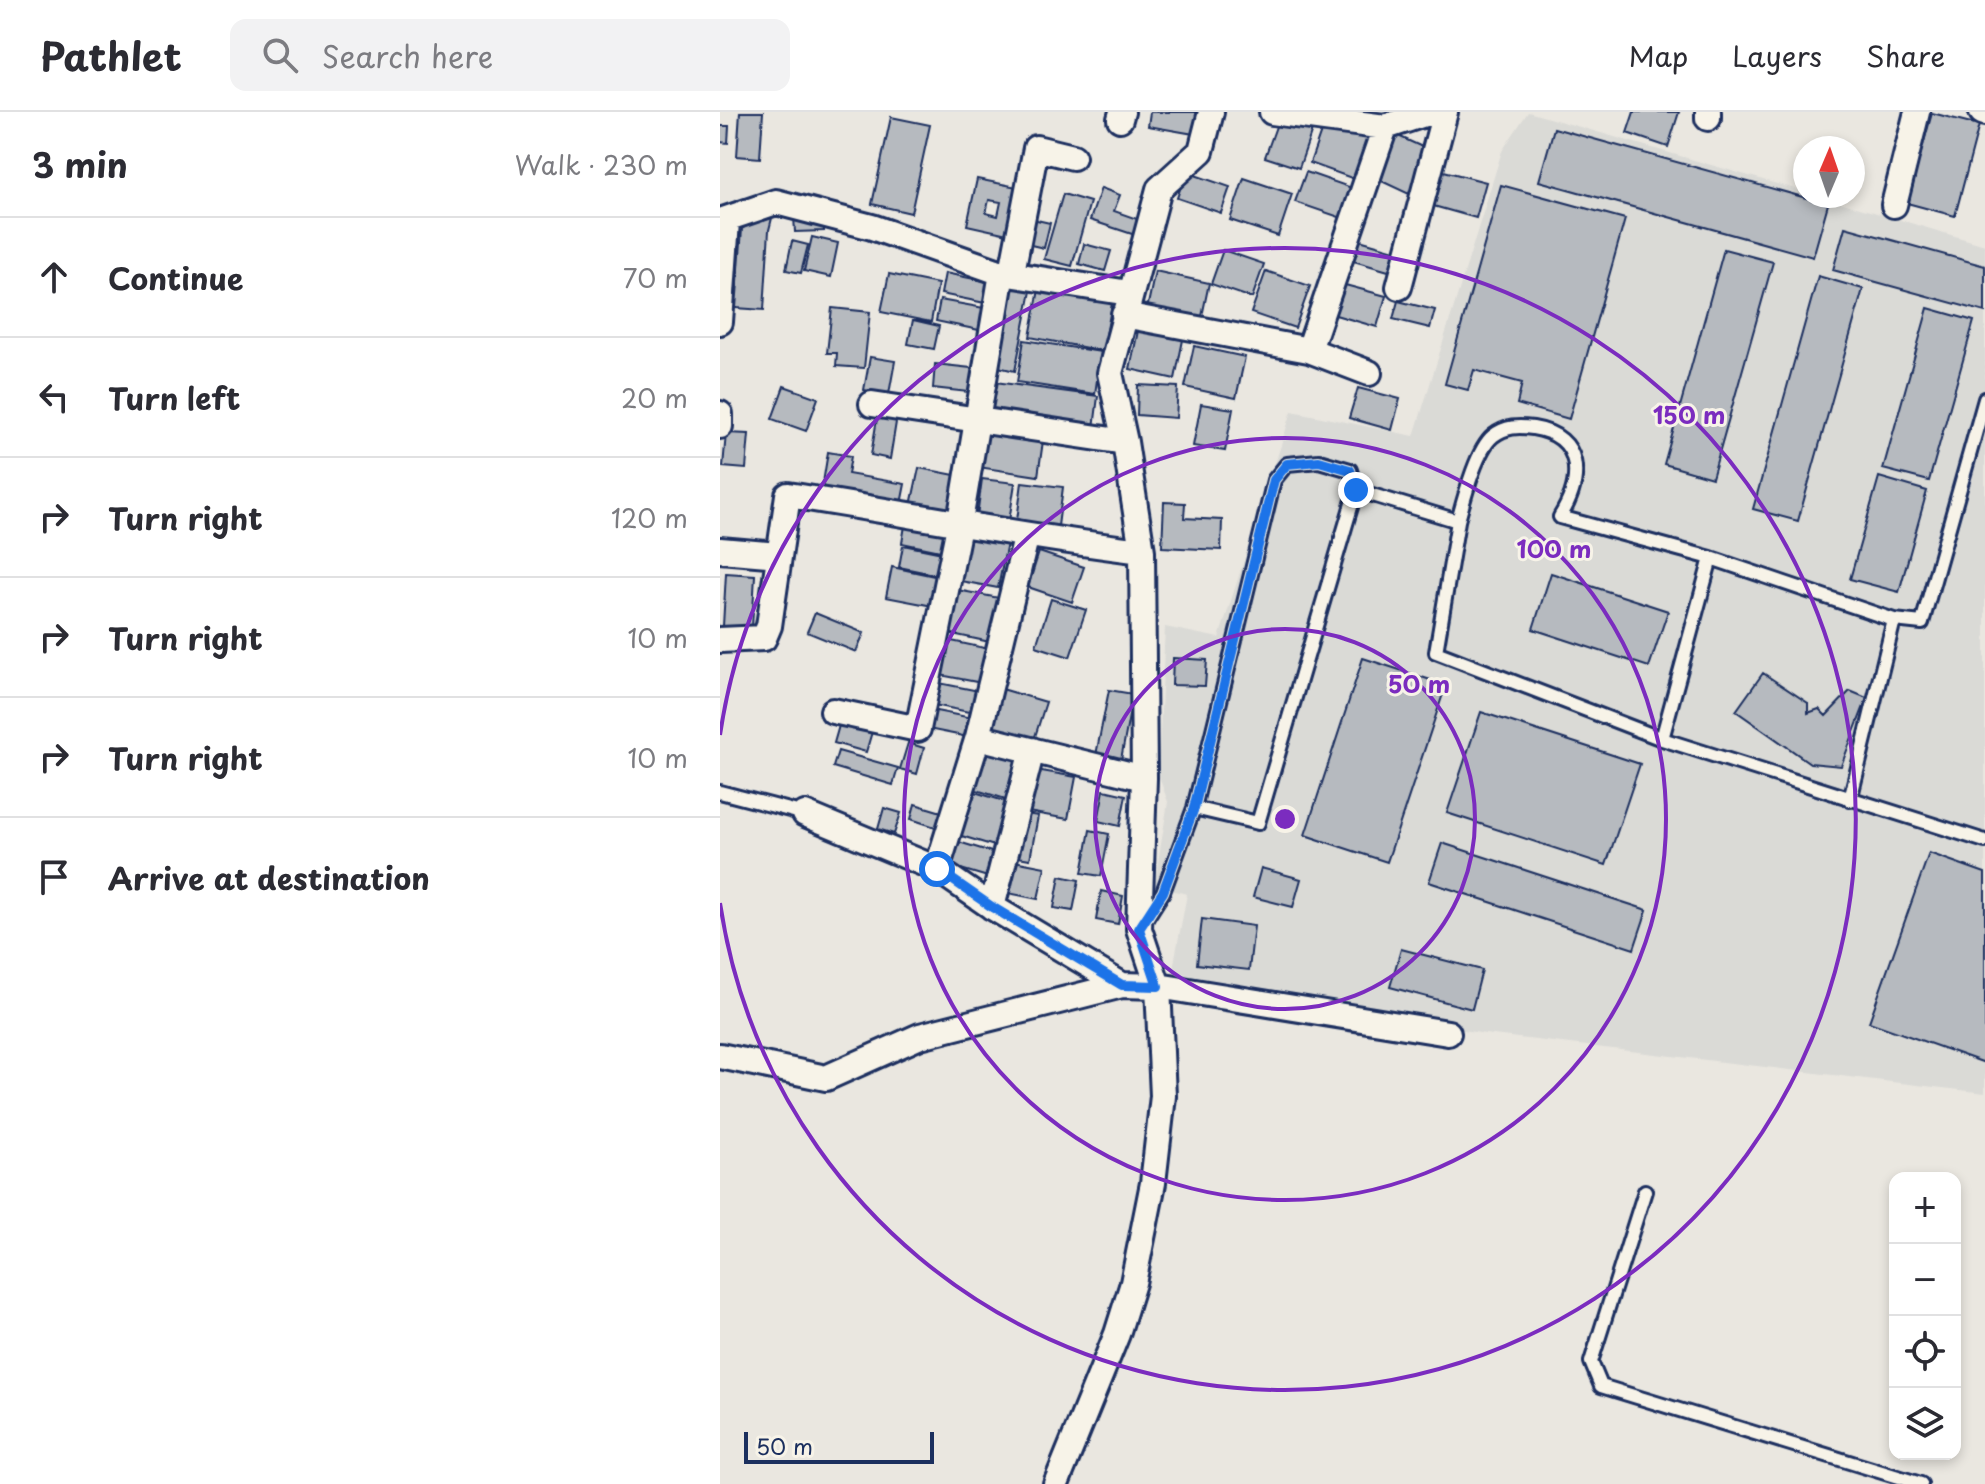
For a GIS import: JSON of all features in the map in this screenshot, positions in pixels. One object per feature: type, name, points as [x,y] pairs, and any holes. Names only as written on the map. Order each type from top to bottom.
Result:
[{"type":"street","points":[[1056,1484],[1117,1334],[1133,1283],[1153,1183],[1163,1096],[1158,986],[1139,929],[1144,778],[1142,551],[1125,442],[1110,373],[1159,189],[1201,151],[1211,112]]},
{"type":"street","points":[[1272,112],[1352,116],[1385,127],[1430,112]]},
{"type":"street","points":[[1399,287],[1445,112]]},
{"type":"street","points":[[1894,205],[1917,112]]},
{"type":"street","points":[[1309,350],[1385,127]]},
{"type":"street","points":[[833,711],[918,729],[960,521],[974,422],[1036,148],[1073,157]]},
{"type":"street","points":[[720,322],[724,221],[776,202],[872,227],[1007,272],[1309,350],[1369,373]]},
{"type":"street","points":[[872,404],[974,422],[1125,442]]},
{"type":"street","points":[[720,414],[720,426]]},
{"type":"street","points":[[720,640],[764,638],[769,626],[788,495],[960,521],[1026,538],[1142,551]]},
{"type":"street","points":[[937,869],[978,737],[1026,538]]},
{"type":"street","points":[[720,550],[779,555]]},
{"type":"street","points":[[978,737],[1144,778]]},
{"type":"street","points":[[992,907],[1032,750]]},
{"type":"street","points":[[805,814],[937,869],[992,907],[1122,985]]},
{"type":"street","points":[[720,1056],[826,1078],[920,1036],[1122,985],[1158,986],[1448,1033]]},
{"type":"lane","points":[[1985,399],[1922,623],[1894,620],[1711,558],[1560,517],[1571,500],[1576,469],[1569,447],[1554,432],[1514,426],[1491,437],[1472,475],[1458,521],[1436,652],[1662,739],[1985,841]]},
{"type":"lane","points":[[1139,929],[1163,892],[1194,808],[1274,480],[1287,464],[1319,461],[1350,470],[1356,490],[1258,823],[1194,808]]},
{"type":"lane","points":[[1356,490],[1458,521]]},
{"type":"lane","points":[[1662,739],[1711,558]]},
{"type":"lane","points":[[1850,800],[1894,620]]},
{"type":"lane","points":[[720,792],[805,814]]},
{"type":"lane","points":[[1645,1191],[1591,1362],[1601,1386],[1921,1484]]},
{"type":"shaded area","points":[[1528,112],[1793,189],[1793,208],[1860,208],[1985,245],[1985,1093],[1485,1034],[1172,974],[1187,894],[1154,886],[1168,802],[1158,774],[1165,627],[1219,638],[1292,411],[1414,436],[1502,151]]},
{"type":"building","points":[[740,112],[763,112],[760,158],[737,156]]},
{"type":"building","points":[[1150,112],[1198,112],[1194,134],[1148,126]]},
{"type":"building","points":[[1634,112],[1679,112],[1668,147],[1627,133]]},
{"type":"building","points":[[1932,113],[1979,125],[1955,216],[1907,203]]},
{"type":"building","points":[[891,117],[930,125],[911,213],[872,204]]},
{"type":"building","points":[[1279,118],[1312,130],[1299,168],[1265,157]]},
{"type":"building","points":[[1325,120],[1372,136],[1357,180],[1310,163]]},
{"type":"building","points":[[720,126],[729,126],[728,143],[720,142]]},
{"type":"building","points":[[1554,128],[1793,194],[1793,208],[1827,208],[1813,257],[1539,181]]},
{"type":"building","points":[[1396,135],[1429,150],[1409,194],[1375,178]]},
{"type":"building","points":[[1440,170],[1486,182],[1476,218],[1430,205]]},
{"type":"building","points":[[1186,172],[1230,187],[1221,213],[1177,198]]},
{"type":"building","points":[[1306,172],[1355,189],[1345,219],[1295,202]]},
{"type":"building","points":[[1244,178],[1292,194],[1278,236],[1230,220]]},
{"type":"building","points":[[977,179],[1022,188],[1012,235],[967,225]],"holes":[[[989,200],[1001,202],[998,216],[986,213]]]},
{"type":"building","points":[[1501,185],[1625,219],[1569,419],[1517,404],[1522,383],[1474,370],[1468,390],[1445,384]]},
{"type":"building","points":[[1101,188],[1120,195],[1114,211],[1140,220],[1135,235],[1090,220]]},
{"type":"building","points":[[1063,194],[1090,202],[1072,266],[1044,259]]},
{"type":"building","points":[[776,202],[769,230],[764,310],[736,308],[742,229]]},
{"type":"building","points":[[824,216],[824,231],[795,232],[794,217]]},
{"type":"building","points":[[1028,218],[1050,223],[1044,248],[1022,243]]},
{"type":"building","points":[[1845,227],[1985,266],[1985,312],[1833,270]]},
{"type":"building","points":[[812,237],[838,243],[831,277],[804,271]]},
{"type":"building","points":[[1349,237],[1398,251],[1392,272],[1343,258]]},
{"type":"building","points":[[792,241],[808,245],[801,273],[786,270]]},
{"type":"building","points":[[1084,244],[1111,251],[1105,271],[1079,264]]},
{"type":"building","points":[[1724,249],[1773,262],[1712,478],[1664,464]]},
{"type":"building","points":[[1223,250],[1264,264],[1252,298],[1211,284]]},
{"type":"building","points":[[1155,271],[1209,283],[1200,326],[1146,314]]},
{"type":"building","points":[[1266,271],[1310,286],[1295,328],[1251,313]]},
{"type":"building","points":[[945,273],[989,282],[985,303],[941,294]]},
{"type":"building","points":[[889,274],[938,284],[931,322],[881,312]]},
{"type":"building","points":[[1818,276],[1863,289],[1798,521],[1753,509]]},
{"type":"building","points":[[1007,281],[1032,286],[1015,371],[990,365]]},
{"type":"building","points":[[1334,282],[1386,296],[1377,327],[1325,312]]},
{"type":"building","points":[[1040,284],[1113,298],[1103,351],[1030,337]]},
{"type":"building","points":[[940,300],[984,308],[979,330],[936,321]]},
{"type":"building","points":[[1398,301],[1435,310],[1430,328],[1393,319]]},
{"type":"building","points":[[832,308],[870,312],[864,368],[836,366],[837,353],[827,353]]},
{"type":"building","points":[[1928,308],[1974,321],[1929,481],[1883,469]]},
{"type":"building","points":[[913,320],[939,326],[934,349],[908,344]]},
{"type":"building","points":[[1139,326],[1184,335],[1175,379],[1130,369]]},
{"type":"building","points":[[1024,340],[1101,352],[1095,394],[1017,382]]},
{"type":"building","points":[[1194,346],[1245,357],[1236,398],[1185,387]]},
{"type":"building","points":[[870,357],[895,361],[889,394],[864,390]]},
{"type":"building","points":[[935,364],[980,369],[977,393],[933,388]]},
{"type":"building","points":[[995,382],[1098,396],[1093,436],[990,422]]},
{"type":"building","points":[[1138,385],[1178,387],[1176,418],[1137,415]]},
{"type":"building","points":[[784,386],[818,398],[806,431],[772,419]]},
{"type":"building","points":[[1358,388],[1400,399],[1392,430],[1349,418]]},
{"type":"building","points":[[1201,404],[1233,409],[1225,451],[1193,446]]},
{"type":"building","points":[[878,413],[897,416],[890,459],[871,455]]},
{"type":"building","points":[[984,426],[1044,434],[1038,476],[978,467]]},
{"type":"building","points":[[726,433],[749,434],[746,469],[723,467]]},
{"type":"building","points":[[828,452],[851,456],[848,474],[905,484],[900,509],[821,495]]},
{"type":"building","points":[[919,468],[960,476],[951,518],[910,510]]},
{"type":"building","points":[[1879,477],[1927,491],[1899,592],[1850,579]]},
{"type":"building","points":[[982,479],[1015,483],[1009,521],[977,516]]},
{"type":"building","points":[[1022,482],[1063,487],[1057,534],[1016,528]]},
{"type":"building","points":[[1164,502],[1185,503],[1184,518],[1222,520],[1221,550],[1162,547]]},
{"type":"building","points":[[907,514],[956,524],[950,553],[902,543]]},
{"type":"building","points":[[965,529],[1008,538],[998,588],[955,580]]},
{"type":"building","points":[[903,545],[947,554],[943,576],[899,567]]},
{"type":"building","points":[[1039,552],[1084,567],[1072,602],[1028,587]]},
{"type":"building","points":[[892,567],[939,577],[933,606],[886,597]]},
{"type":"building","points":[[726,573],[755,575],[752,628],[723,626]]},
{"type":"building","points":[[1551,573],[1668,611],[1649,667],[1533,629]]},
{"type":"building","points":[[952,589],[999,598],[990,642],[943,632]]},
{"type":"building","points":[[1051,599],[1086,610],[1070,657],[1036,646]]},
{"type":"building","points":[[815,613],[864,633],[856,652],[807,632]]},
{"type":"building","points":[[942,639],[989,649],[982,683],[935,674]]},
{"type":"building","points":[[1173,658],[1207,660],[1205,686],[1172,685]]},
{"type":"building","points":[[1363,658],[1446,685],[1387,862],[1305,835]]},
{"type":"building","points":[[1763,673],[1808,703],[1808,713],[1819,709],[1826,716],[1850,691],[1867,698],[1841,766],[1810,763],[1736,711]]},
{"type":"building","points":[[934,682],[984,692],[979,714],[929,704]]},
{"type":"building","points":[[1002,689],[1046,702],[1032,746],[989,734]]},
{"type":"building","points":[[1109,690],[1133,694],[1120,765],[1095,760]]},
{"type":"building","points":[[931,710],[972,718],[968,737],[928,729]]},
{"type":"building","points":[[1481,712],[1640,764],[1606,865],[1447,813]]},
{"type":"building","points":[[842,715],[874,725],[866,752],[834,743]]},
{"type":"building","points":[[908,743],[924,748],[917,774],[900,769]]},
{"type":"building","points":[[981,749],[1024,762],[1012,801],[970,788]]},
{"type":"building","points":[[838,751],[898,768],[893,785],[833,767]]},
{"type":"building","points":[[1036,770],[1076,777],[1068,819],[1028,812]]},
{"type":"building","points":[[968,790],[1014,804],[1001,848],[955,834]]},
{"type":"building","points":[[1104,790],[1126,795],[1120,826],[1098,821]]},
{"type":"building","points":[[915,804],[945,813],[941,829],[911,819]]},
{"type":"building","points":[[884,808],[901,813],[894,834],[878,829]]},
{"type":"building","points":[[1026,814],[1038,816],[1030,859],[1018,857]]},
{"type":"building","points":[[1090,830],[1109,834],[1101,876],[1082,873]]},
{"type":"building","points":[[952,840],[998,854],[991,878],[944,864]]},
{"type":"building","points":[[1442,843],[1647,910],[1634,949],[1429,882]]},
{"type":"building","points":[[1929,853],[1985,873],[1985,1063],[1869,1022]]},
{"type":"building","points":[[1014,861],[1045,867],[1038,899],[1008,893]]},
{"type":"building","points":[[1261,868],[1301,879],[1293,907],[1253,897]]},
{"type":"building","points":[[1060,876],[1079,880],[1073,911],[1054,908]]},
{"type":"building","points":[[1101,891],[1123,896],[1118,924],[1096,920]]},
{"type":"building","points":[[1202,919],[1254,926],[1249,970],[1197,964]]},
{"type":"building","points":[[1401,949],[1482,970],[1472,1009],[1390,987]]},
{"type":"route","points":[[937,869],[992,907],[1122,985],[1158,986],[1139,929],[1163,892],[1194,808],[1274,480],[1287,464],[1319,461],[1350,470],[1356,490]]}]
